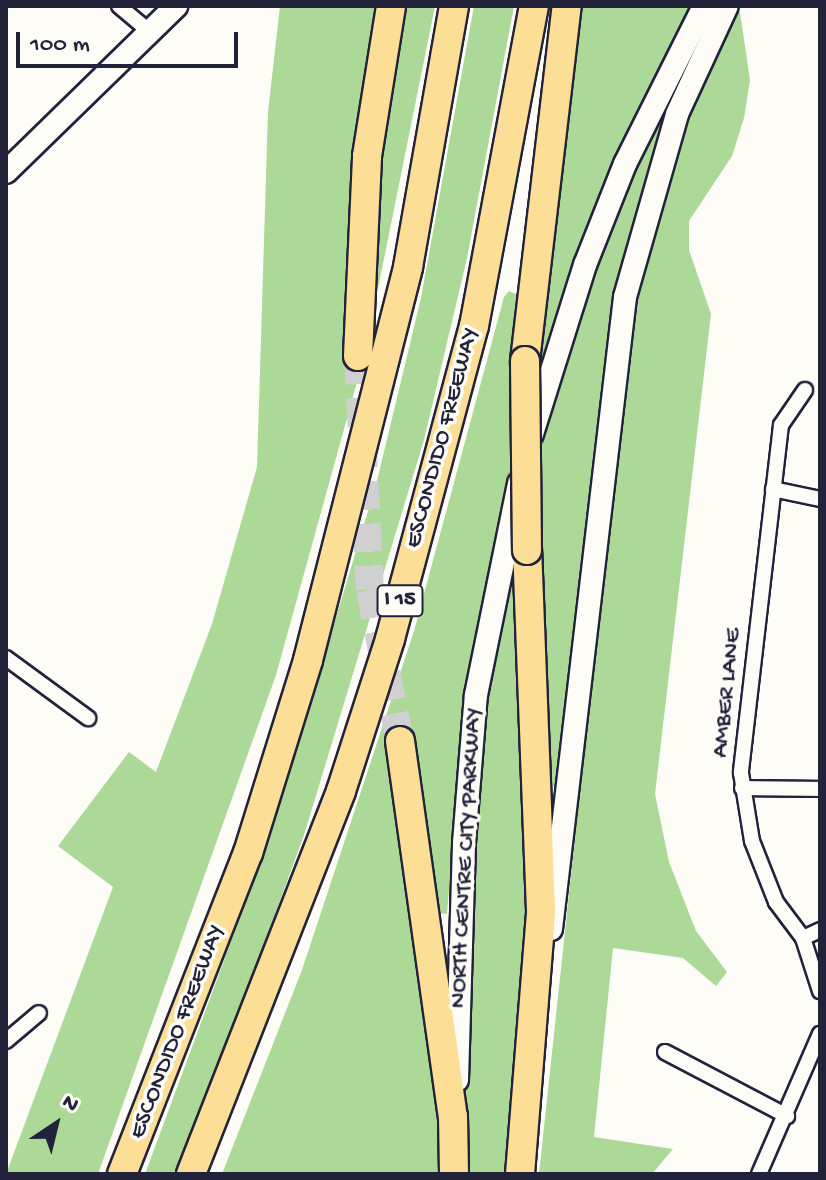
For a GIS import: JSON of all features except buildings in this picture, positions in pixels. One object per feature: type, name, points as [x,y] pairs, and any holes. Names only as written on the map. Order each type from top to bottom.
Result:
[{"type":"highway","points":[[358,356],[367,156],[391,6]]},
{"type":"highway","name":"ESCONDIDO FREEWAY","points":[[122,1174],[248,853],[308,660],[408,267],[454,6]]},
{"type":"highway","name":"ESCONDIDO FREEWAY","points":[[191,1174],[341,791],[390,639],[474,326],[534,6]]},
{"type":"highway","points":[[520,1174],[532,1065],[541,837],[527,550],[525,361],[567,6]]},
{"type":"highway","points":[[400,741],[453,1116]]},
{"type":"highway","name":"NORTH CENTRE CITY PARKWAY","points":[[453,1116],[454,1174]]},
{"type":"main road","points":[[6,172],[176,6]]},
{"type":"main road","name":"NORTH CENTRE CITY PARKWAY","points":[[453,1116],[471,746],[501,554],[541,400],[585,265],[625,164],[704,6]]},
{"type":"main road","points":[[532,1065],[625,297],[677,114],[727,6]]},
{"type":"street","points":[[119,6],[150,32]]},
{"type":"street","name":"AMBER LANE","points":[[805,390],[781,425],[742,788],[752,841],[776,902],[803,938],[820,991]]},
{"type":"street","points":[[773,489],[820,499]]},
{"type":"street","points":[[6,658],[88,718]]},
{"type":"street","points":[[742,788],[820,789]]},
{"type":"street","points":[[803,938],[820,930]]},
{"type":"street","points":[[6,1041],[39,1013]]},
{"type":"street","points":[[759,1174],[787,1116],[820,1034]]},
{"type":"street","points":[[665,1052],[787,1116]]},
{"type":"green space","points":[[280,6],[378,6],[348,254],[346,351],[365,353],[276,675],[98,1174],[6,1174],[113,887],[58,846],[129,752],[156,772],[212,624],[257,467],[268,112]]},
{"type":"green space","points":[[396,6],[435,6],[368,338],[367,293]]},
{"type":"green space","points":[[474,6],[514,6],[467,258],[424,440],[304,835],[219,1067],[176,1174],[145,1174],[269,839],[376,485],[421,298]]},
{"type":"green space","points":[[575,6],[691,6],[628,139],[489,571],[462,725],[447,914],[438,913],[440,1174],[222,1174],[302,970],[414,631],[504,297],[509,291],[520,296]]},
{"type":"green space","points":[[739,6],[750,80],[744,118],[732,156],[689,221],[689,250],[711,314],[655,794],[669,862],[696,931],[727,972],[716,986],[683,958],[613,948],[594,1137],[673,1149],[652,1174],[539,1174],[631,315],[689,109]]},
{"type":"green space","points":[[697,33],[655,148],[618,295],[559,787],[550,785],[511,1174],[465,1174],[466,943],[486,692],[534,458],[615,207]]},
{"type":"tunnel","points":[[358,356],[370,590],[400,741]]}]
